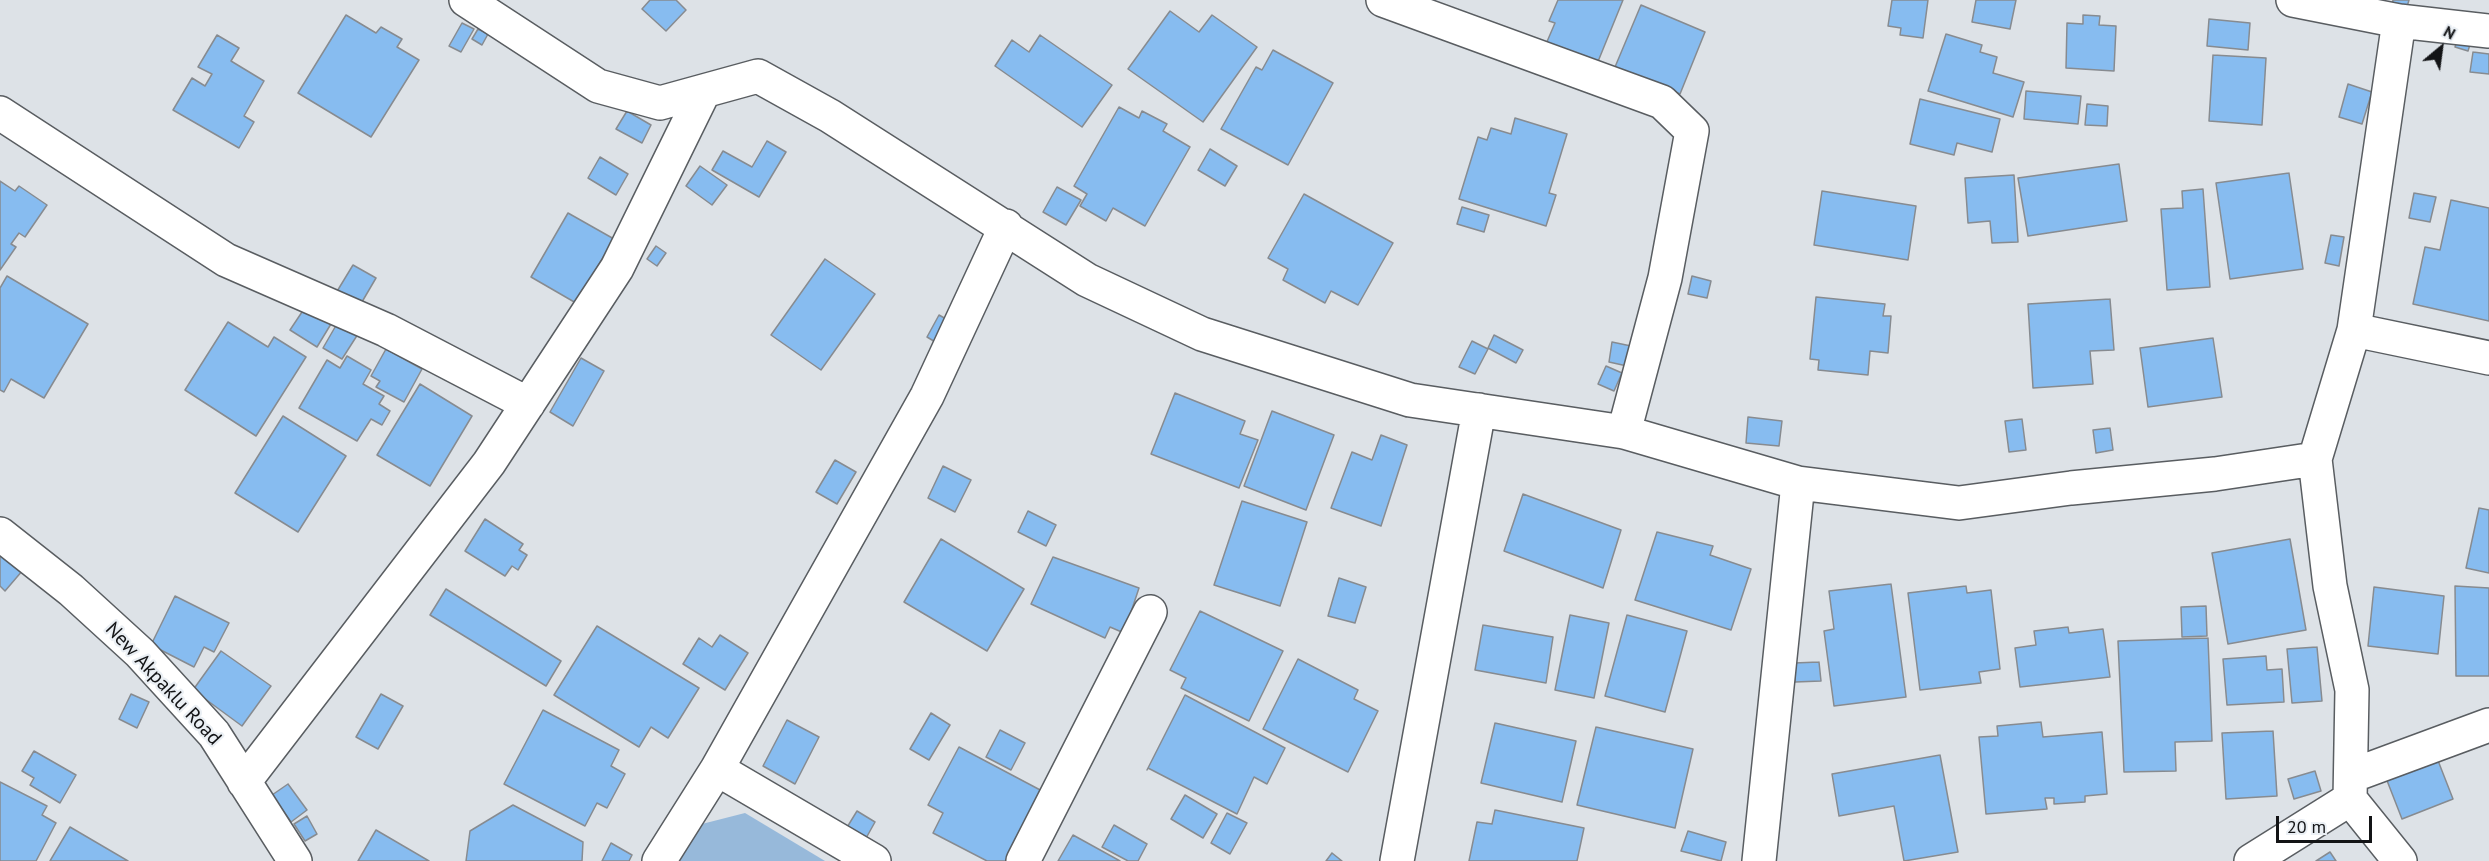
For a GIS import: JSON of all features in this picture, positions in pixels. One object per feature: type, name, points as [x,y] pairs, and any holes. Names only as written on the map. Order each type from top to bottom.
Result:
[{"type":"street","points":[[466,0],[598,86],[660,103],[758,76],[831,116],[1087,280],[1203,334],[1410,400],[1624,432],[1798,483],[1959,504],[2071,488],[2215,474],[2315,459]]},
{"type":"street","points":[[1383,0],[1662,102],[1692,130],[1665,278],[1624,432]]},
{"type":"street","points":[[2293,0],[2399,21],[2489,31]]},
{"type":"street","points":[[2399,21],[2354,330],[2315,459],[2330,586],[2352,690],[2350,788],[2400,861]]},
{"type":"street","points":[[244,782],[489,463],[617,268],[704,91]]},
{"type":"street","points":[[0,113],[226,260],[386,330],[528,404]]},
{"type":"street","points":[[659,861],[717,769],[927,396],[1006,226]]},
{"type":"street","points":[[2354,330],[2489,358]]},
{"type":"street","points":[[1397,861],[1479,410]]},
{"type":"street","points":[[1759,861],[1798,483]]},
{"type":"street","name":"New Akpaklu Road","points":[[0,534],[71,590],[140,653],[214,734],[294,861]]},
{"type":"street","points":[[1023,861],[1150,612]]},
{"type":"street","points":[[2251,861],[2350,788],[2489,725]]},
{"type":"street","points":[[717,769],[874,861]]},
{"type":"shaded area","points":[[745,813],[825,861],[677,861],[698,825]]},
{"type":"building","points":[[650,0],[676,0],[686,10],[666,31],[642,9]]},
{"type":"building","points":[[1558,0],[1623,0],[1597,64],[1546,44],[1555,23],[1549,21]]},
{"type":"building","points":[[1892,0],[1928,0],[1923,38],[1900,35],[1901,28],[1888,26]]},
{"type":"building","points":[[1976,0],[2016,0],[2010,29],[1972,22]]},
{"type":"building","points":[[2393,0],[2409,0],[2406,10],[2392,6]]},
{"type":"building","points":[[1641,5],[1705,32],[1680,94],[1615,67]]},
{"type":"building","points":[[1170,11],[1199,32],[1212,15],[1257,47],[1203,122],[1128,69]]},
{"type":"building","points":[[346,15],[376,33],[381,27],[402,39],[397,47],[419,60],[371,137],[298,93]]},
{"type":"building","points":[[2083,15],[2100,16],[2099,25],[2116,26],[2114,71],[2066,68],[2067,23],[2083,24]]},
{"type":"building","points":[[2209,19],[2250,23],[2248,50],[2207,46]]},
{"type":"building","points":[[462,23],[474,29],[461,52],[449,46]]},
{"type":"building","points":[[478,29],[488,34],[482,45],[472,39]]},
{"type":"building","points":[[1946,34],[1982,45],[1980,52],[1997,57],[1993,73],[2024,82],[2013,117],[1928,91]]},
{"type":"building","points":[[2459,34],[2472,38],[2468,51],[2455,47]]},
{"type":"building","points":[[217,35],[239,48],[231,61],[264,81],[244,116],[254,122],[239,148],[173,110],[192,78],[205,86],[212,74],[198,67]]},
{"type":"building","points":[[1040,35],[1112,85],[1082,127],[995,66],[1012,40],[1029,52]]},
{"type":"building","points":[[1273,50],[1333,83],[1288,165],[1221,129],[1256,67],[1262,70]]},
{"type":"building","points":[[2473,52],[2489,54],[2489,74],[2470,72]]},
{"type":"building","points":[[2213,55],[2266,58],[2262,125],[2209,121]]},
{"type":"building","points":[[2348,84],[2372,92],[2362,124],[2339,117]]},
{"type":"building","points":[[2026,91],[2081,96],[2078,124],[2024,119]]},
{"type":"building","points":[[1920,99],[2000,119],[1992,152],[1957,143],[1954,155],[1910,144]]},
{"type":"building","points":[[2087,104],[2108,106],[2107,126],[2085,125]]},
{"type":"building","points":[[1119,107],[1139,118],[1142,111],[1167,124],[1163,131],[1190,147],[1145,226],[1113,208],[1106,221],[1080,206],[1087,194],[1074,186]]},
{"type":"building","points":[[627,111],[651,125],[642,143],[616,129]]},
{"type":"building","points":[[1515,118],[1567,134],[1549,193],[1556,195],[1546,226],[1459,199],[1478,137],[1487,140],[1491,128],[1511,134]]},
{"type":"building","points":[[767,141],[786,152],[759,197],[712,170],[723,151],[752,167]]},
{"type":"building","points":[[1210,149],[1237,166],[1225,186],[1198,170]]},
{"type":"building","points":[[600,157],[628,174],[616,195],[588,178]]},
{"type":"building","points":[[2119,164],[2127,221],[2028,236],[2018,178]]},
{"type":"building","points":[[700,166],[727,185],[712,205],[686,186]]},
{"type":"building","points":[[2289,173],[2303,269],[2230,279],[2216,183]]},
{"type":"building","points":[[2014,175],[2018,242],[1992,243],[1990,221],[1968,223],[1965,178]]},
{"type":"building","points":[[0,181],[15,191],[19,186],[47,205],[25,237],[19,233],[11,244],[16,247],[0,270]]},
{"type":"building","points":[[1057,187],[1081,200],[1066,225],[1043,212]]},
{"type":"building","points":[[2203,189],[2210,287],[2167,290],[2161,209],[2183,208],[2182,191]]},
{"type":"building","points":[[1822,191],[1916,206],[1908,260],[1814,245]]},
{"type":"building","points":[[2414,193],[2436,197],[2430,222],[2409,218]]},
{"type":"building","points":[[1304,194],[1393,243],[1358,305],[1331,291],[1325,303],[1283,280],[1288,269],[1268,258]]},
{"type":"building","points":[[2451,200],[2489,208],[2489,321],[2413,304],[2425,247],[2440,250]]},
{"type":"building","points":[[1462,207],[1489,215],[1484,232],[1457,224]]},
{"type":"building","points":[[568,213],[614,239],[576,303],[531,277]]},
{"type":"building","points":[[2331,235],[2344,237],[2339,266],[2325,263]]},
{"type":"building","points":[[656,246],[666,253],[657,266],[647,259]]},
{"type":"building","points":[[825,259],[875,294],[821,370],[771,335]]},
{"type":"building","points":[[353,265],[376,278],[359,307],[336,293]]},
{"type":"building","points":[[7,276],[88,324],[44,398],[11,379],[4,392],[0,390],[0,288]]},
{"type":"building","points":[[1692,276],[1711,281],[1707,298],[1688,294]]},
{"type":"building","points":[[1816,297],[1885,304],[1883,316],[1891,316],[1888,353],[1870,351],[1868,375],[1818,370],[1819,360],[1810,359]]},
{"type":"building","points":[[2110,299],[2114,350],[2090,351],[2093,384],[2033,388],[2028,304]]},
{"type":"building","points":[[308,303],[334,319],[317,347],[290,330]]},
{"type":"building","points":[[939,315],[955,324],[942,346],[927,337]]},
{"type":"building","points":[[228,322],[268,347],[274,337],[306,357],[256,436],[185,390]]},
{"type":"building","points":[[338,322],[358,334],[342,359],[323,348]]},
{"type":"building","points":[[1494,335],[1523,350],[1516,363],[1488,348]]},
{"type":"building","points":[[2213,338],[2222,397],[2148,407],[2140,348]]},
{"type":"building","points":[[1472,341],[1488,349],[1475,374],[1459,367]]},
{"type":"building","points":[[1612,342],[1631,346],[1627,366],[1609,362]]},
{"type":"building","points":[[386,349],[422,369],[404,402],[376,387],[380,381],[371,376]]},
{"type":"building","points":[[347,356],[371,370],[363,384],[384,396],[379,404],[390,411],[382,425],[371,419],[357,441],[299,408],[327,360],[340,368]]},
{"type":"building","points":[[581,358],[604,371],[573,426],[550,412]]},
{"type":"building","points":[[1606,366],[1622,373],[1614,391],[1598,384]]},
{"type":"building","points":[[420,384],[472,416],[430,486],[377,455]]},
{"type":"building","points":[[1175,393],[1245,421],[1240,434],[1258,440],[1239,488],[1151,454]]},
{"type":"building","points":[[1272,411],[1334,435],[1306,510],[1244,486]]},
{"type":"building","points":[[283,416],[346,456],[298,532],[235,493]]},
{"type":"building","points":[[1748,417],[1782,421],[1779,446],[1746,443]]},
{"type":"building","points":[[2022,419],[2026,450],[2009,452],[2005,421]]},
{"type":"building","points":[[2110,428],[2113,450],[2096,453],[2093,430]]},
{"type":"building","points":[[1381,435],[1407,445],[1381,526],[1331,508],[1352,452],[1372,460]]},
{"type":"building","points":[[835,460],[856,472],[837,504],[816,492]]},
{"type":"building","points":[[943,466],[971,480],[955,512],[928,498]]},
{"type":"building","points":[[1523,494],[1621,530],[1603,588],[1504,551]]},
{"type":"building","points":[[1242,501],[1307,522],[1280,606],[1214,585]]},
{"type":"building","points":[[2479,508],[2489,510],[2489,573],[2466,568]]},
{"type":"building","points":[[1028,511],[1056,525],[1046,546],[1018,532]]},
{"type":"building","points":[[485,519],[523,544],[519,550],[527,555],[518,570],[512,566],[505,576],[465,551]]},
{"type":"building","points":[[1657,532],[1713,546],[1710,555],[1751,569],[1731,630],[1635,600]]},
{"type":"building","points":[[941,539],[1024,589],[987,651],[904,602]]},
{"type":"building","points":[[2290,539],[2306,630],[2228,644],[2212,553]]},
{"type":"building","points":[[0,551],[23,570],[5,591],[0,586]]},
{"type":"building","points":[[1053,557],[1139,588],[1124,633],[1110,627],[1105,638],[1031,604]]},
{"type":"building","points":[[1339,578],[1366,587],[1355,623],[1328,616]]},
{"type":"building","points":[[1891,584],[1906,697],[1834,706],[1824,631],[1834,629],[1829,591]]},
{"type":"building","points":[[1966,586],[1967,593],[1991,590],[2000,669],[1979,672],[1981,683],[1920,690],[1908,593]]},
{"type":"building","points":[[2455,586],[2489,588],[2489,676],[2456,676]]},
{"type":"building","points":[[2374,587],[2444,596],[2438,654],[2368,646]]},
{"type":"building","points":[[446,589],[561,661],[546,686],[430,615]]},
{"type":"building","points":[[175,596],[229,623],[214,652],[204,647],[194,667],[151,645]]},
{"type":"building","points":[[2206,606],[2207,636],[2182,637],[2181,607]]},
{"type":"building","points":[[1200,611],[1283,651],[1249,721],[1181,688],[1186,678],[1170,670]]},
{"type":"building","points":[[1570,615],[1609,623],[1594,698],[1555,690]]},
{"type":"building","points":[[1627,615],[1687,631],[1665,712],[1605,696]]},
{"type":"building","points":[[1483,625],[1553,637],[1546,683],[1475,670]]},
{"type":"building","points":[[597,626],[699,688],[668,738],[651,727],[639,747],[554,695]]},
{"type":"building","points":[[2068,627],[2069,633],[2103,629],[2110,677],[2020,687],[2015,648],[2036,645],[2034,631]]},
{"type":"building","points":[[720,635],[748,653],[725,690],[683,664],[699,638],[712,647]]},
{"type":"building","points":[[2208,638],[2212,741],[2175,742],[2176,771],[2124,772],[2118,641]]},
{"type":"building","points":[[2317,647],[2322,701],[2292,703],[2287,649]]},
{"type":"building","points":[[221,651],[271,686],[242,726],[193,690]]},
{"type":"building","points":[[2266,656],[2267,670],[2282,669],[2284,702],[2227,705],[2223,659]]},
{"type":"building","points":[[1298,659],[1358,690],[1354,699],[1378,711],[1348,772],[1263,729]]},
{"type":"building","points":[[1819,662],[1821,681],[1795,682],[1794,663]]},
{"type":"building","points":[[131,694],[149,702],[137,728],[119,719]]},
{"type":"building","points":[[381,694],[403,706],[378,749],[356,737]]},
{"type":"building","points":[[1185,695],[1285,748],[1267,784],[1254,777],[1237,814],[1148,768]]},
{"type":"building","points":[[543,710],[619,750],[611,766],[625,774],[607,808],[597,803],[585,826],[504,784]]},
{"type":"building","points":[[931,713],[950,725],[929,760],[910,749]]},
{"type":"building","points":[[787,720],[819,737],[795,784],[763,766]]},
{"type":"building","points":[[2041,722],[2043,737],[2102,732],[2107,794],[2085,796],[2085,802],[2054,804],[2054,798],[2045,798],[2047,809],[1986,814],[1979,737],[1998,736],[1997,726]]},
{"type":"building","points":[[1495,723],[1576,741],[1562,802],[1481,783]]},
{"type":"building","points":[[1596,727],[1693,749],[1675,828],[1577,805]]},
{"type":"building","points":[[1000,730],[1025,743],[1011,770],[986,757]]},
{"type":"building","points":[[2273,731],[2277,796],[2226,799],[2222,733]]},
{"type":"building","points":[[959,747],[1044,792],[1007,861],[987,861],[933,833],[943,813],[928,805]]},
{"type":"building","points":[[34,751],[76,775],[60,803],[30,785],[34,778],[22,771]]},
{"type":"building","points":[[1940,755],[1958,852],[1904,861],[1894,806],[1839,816],[1832,774]]},
{"type":"building","points":[[2437,758],[2453,799],[2402,819],[2386,778]]},
{"type":"building","points":[[2315,771],[2321,791],[2294,799],[2288,779]]},
{"type":"building","points":[[0,782],[47,806],[42,815],[56,823],[36,861],[0,861]]},
{"type":"building","points":[[288,784],[307,810],[291,822],[272,795]]},
{"type":"building","points":[[1185,795],[1217,814],[1203,838],[1171,819]]},
{"type":"building","points":[[513,805],[583,842],[582,861],[466,861],[470,831]]},
{"type":"building","points":[[1495,810],[1584,828],[1577,861],[1469,861],[1477,822],[1492,824]]},
{"type":"building","points":[[857,811],[875,822],[865,840],[846,829]]},
{"type":"building","points":[[1227,813],[1247,823],[1230,854],[1211,843]]},
{"type":"building","points":[[307,816],[317,834],[305,841],[294,824]]},
{"type":"building","points":[[1114,825],[1147,844],[1138,861],[1128,861],[1102,847]]},
{"type":"building","points":[[70,827],[128,861],[50,861]]},
{"type":"building","points":[[376,830],[429,861],[358,861]]},
{"type":"building","points":[[1688,831],[1726,842],[1721,861],[1681,851]]},
{"type":"building","points":[[1073,835],[1120,861],[1058,861]]},
{"type":"building","points":[[611,843],[632,855],[629,861],[602,861]]},
{"type":"building","points":[[2330,852],[2336,861],[2316,861]]},
{"type":"building","points":[[1332,853],[1342,861],[1326,861]]}]
